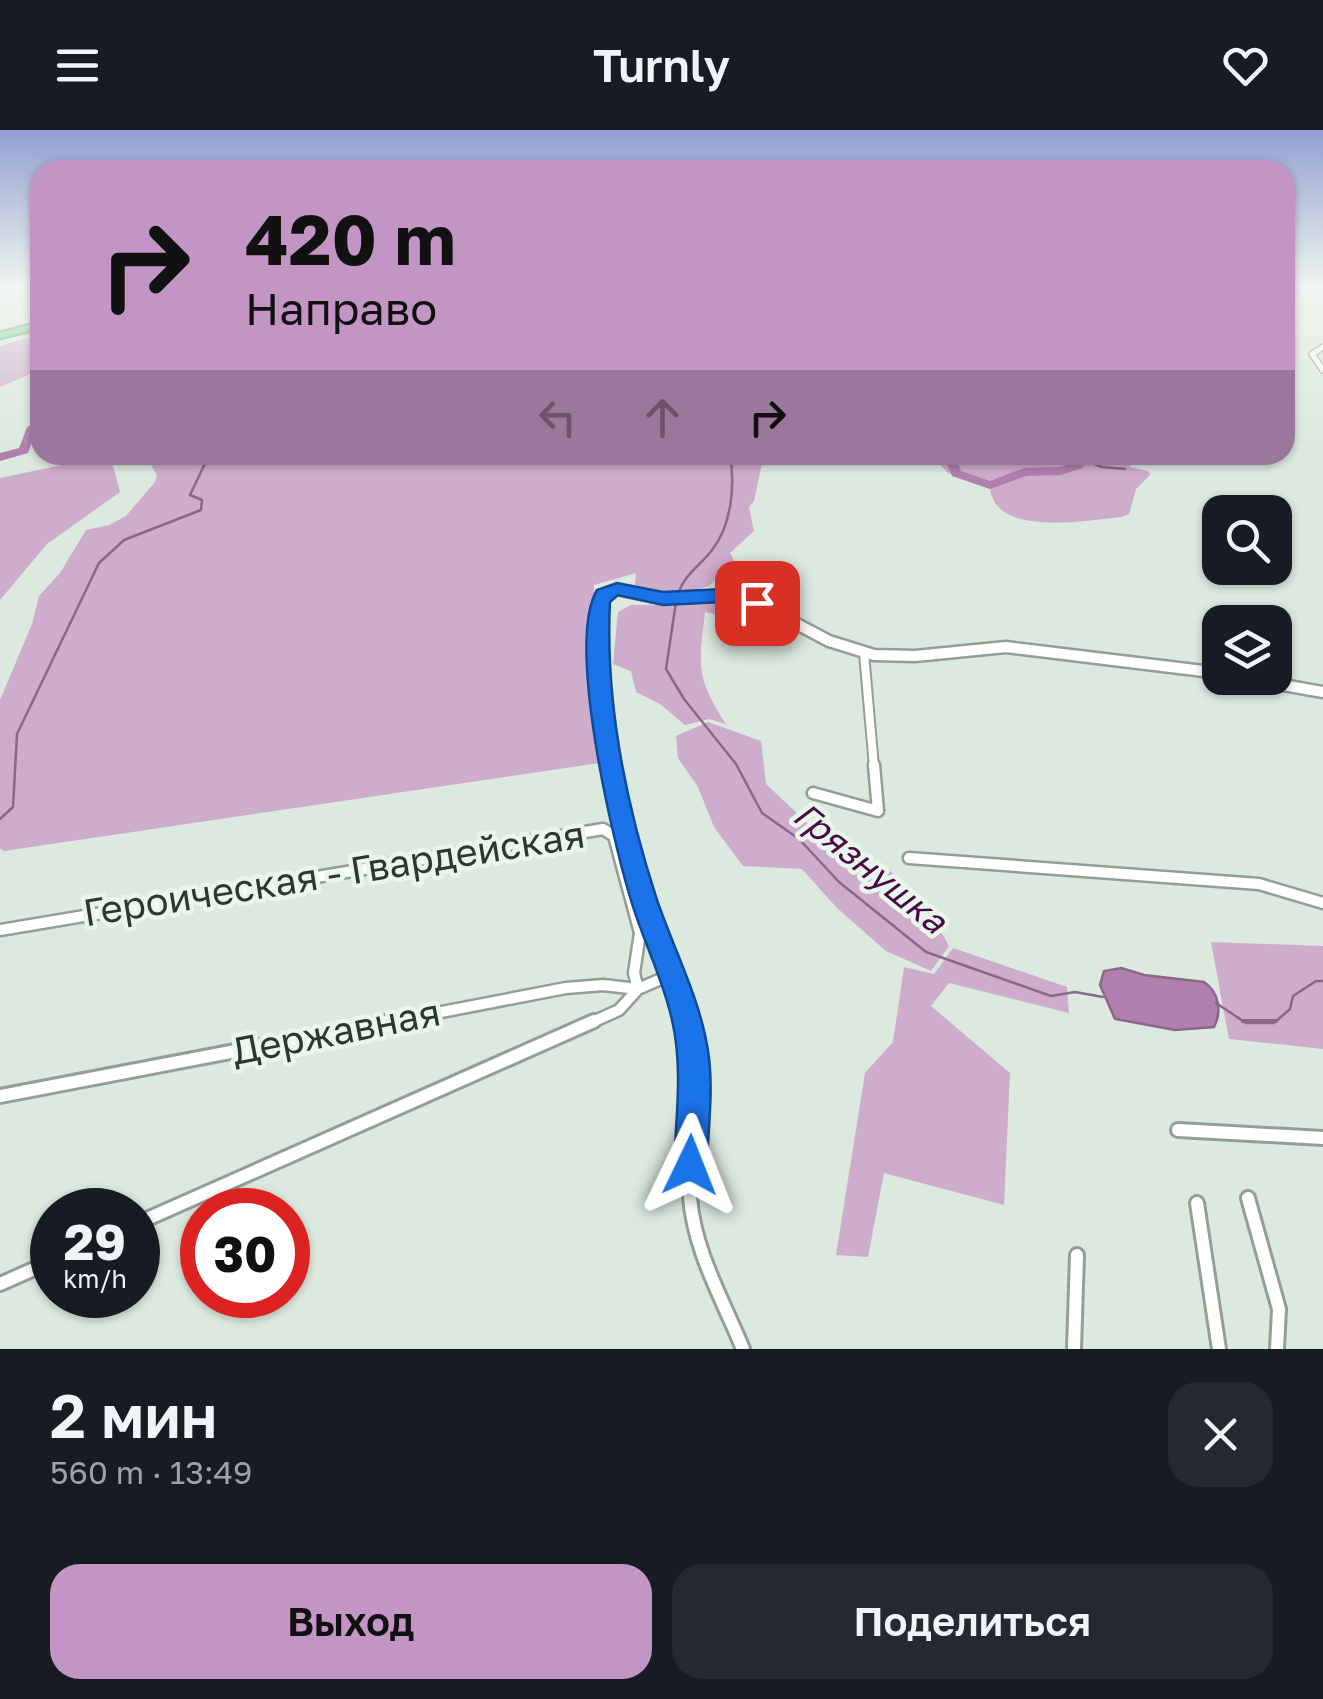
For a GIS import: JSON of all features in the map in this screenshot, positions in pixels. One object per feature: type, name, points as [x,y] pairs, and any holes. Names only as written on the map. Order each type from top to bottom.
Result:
[{"type":"street","points":[[1321,364],[1312,354],[1323,348]]},
{"type":"street","points":[[743,1349],[700,1239],[690,1202],[694,1056],[686,1017],[643,898],[612,766],[597,662],[604,594],[617,589],[663,598],[724,596],[757,603],[829,641],[864,653],[915,656],[1006,647],[1202,671]]},
{"type":"street","points":[[813,794],[878,810],[864,653]]},
{"type":"street","points":[[1292,687],[1323,692]]},
{"type":"street","name":"Героическая - Гвардейская","points":[[0,930],[604,829],[614,836],[640,933],[634,973],[638,989]]},
{"type":"street","points":[[909,858],[1260,884],[1323,903]]},
{"type":"street","name":"Державная","points":[[0,1096],[566,988],[602,985],[638,989],[670,974]]},
{"type":"street","points":[[160,1213],[619,1010],[638,989]]},
{"type":"street","points":[[1178,1130],[1323,1138]]},
{"type":"street","points":[[1248,1198],[1279,1309],[1276,1349]]},
{"type":"street","points":[[1197,1202],[1218,1349]]},
{"type":"street","points":[[1074,1349],[1077,1255]]},
{"type":"street","points":[[0,1284],[30,1271]]},
{"type":"shaded area","points":[[30,341],[30,373],[0,387],[0,346]]},
{"type":"shaded area","points":[[62,465],[113,465],[120,492],[47,544],[0,600],[0,478]]},
{"type":"shaded area","points":[[151,465],[762,465],[754,501],[749,507],[754,531],[730,553],[734,561],[709,586],[665,592],[635,585],[636,573],[594,585],[591,666],[606,762],[4,851],[0,848],[0,700],[32,624],[39,596],[60,573],[86,530],[126,516],[157,475]]},
{"type":"shaded area","points":[[940,465],[1130,465],[1150,475],[1136,489],[1129,514],[1088,521],[1044,522],[1006,513],[995,502],[990,485],[948,473]]},
{"type":"shaded area","points":[[734,604],[781,624],[774,627],[705,612],[701,646],[704,682],[726,724],[709,719],[685,725],[660,704],[636,692],[631,671],[613,664],[618,612],[631,605]]},
{"type":"shaded area","points":[[708,722],[761,741],[766,784],[835,849],[890,871],[924,901],[949,946],[931,971],[886,951],[837,908],[802,869],[743,866],[714,827],[698,787],[678,758],[676,736]]},
{"type":"shaded area","points":[[1211,942],[1323,946],[1323,1049],[1229,1039]]},
{"type":"shaded area","points":[[953,948],[1067,987],[1069,1013],[949,983],[931,1006],[1010,1073],[1004,1205],[884,1173],[868,1257],[836,1255],[865,1073],[893,1042],[904,967],[934,974]]},
{"type":"shaded area","points":[[1121,968],[1144,975],[1204,982],[1218,1003],[1214,1027],[1175,1030],[1115,1019],[1100,985],[1104,971]]},
{"type":"waterway","points":[[0,457],[24,450],[30,432]]},
{"type":"waterway","points":[[0,819],[13,807],[17,734],[99,563],[124,540],[201,510],[202,500],[190,495],[204,465]]},
{"type":"waterway","name":"Грязнушка","points":[[678,595],[684,581],[712,550],[724,529],[732,492],[731,465]]},
{"type":"waterway","points":[[953,465],[956,473],[990,485],[1024,472],[1061,471],[1079,465]]},
{"type":"waterway","points":[[1097,465],[1125,469]]},
{"type":"waterway","name":"Грязнушка","points":[[676,602],[666,669],[684,699],[736,764],[762,813],[799,839],[839,882],[926,952],[1051,996],[1075,992],[1103,997]]},
{"type":"waterway","name":"Грязнушка","points":[[1243,1021],[1274,1023],[1290,1009],[1293,996],[1316,981],[1323,981]]},
{"type":"waterway","name":"Грязнушка","points":[[1216,1003],[1243,1021]]},
{"type":"waterway","name":"Грязнушка","points":[[1243,1021],[1276,1021]]},
{"type":"route","points":[[690,1165],[694,1056],[686,1017],[643,898],[612,766],[597,662],[600,602],[604,594],[617,589],[643,596],[724,596],[757,603]]}]
